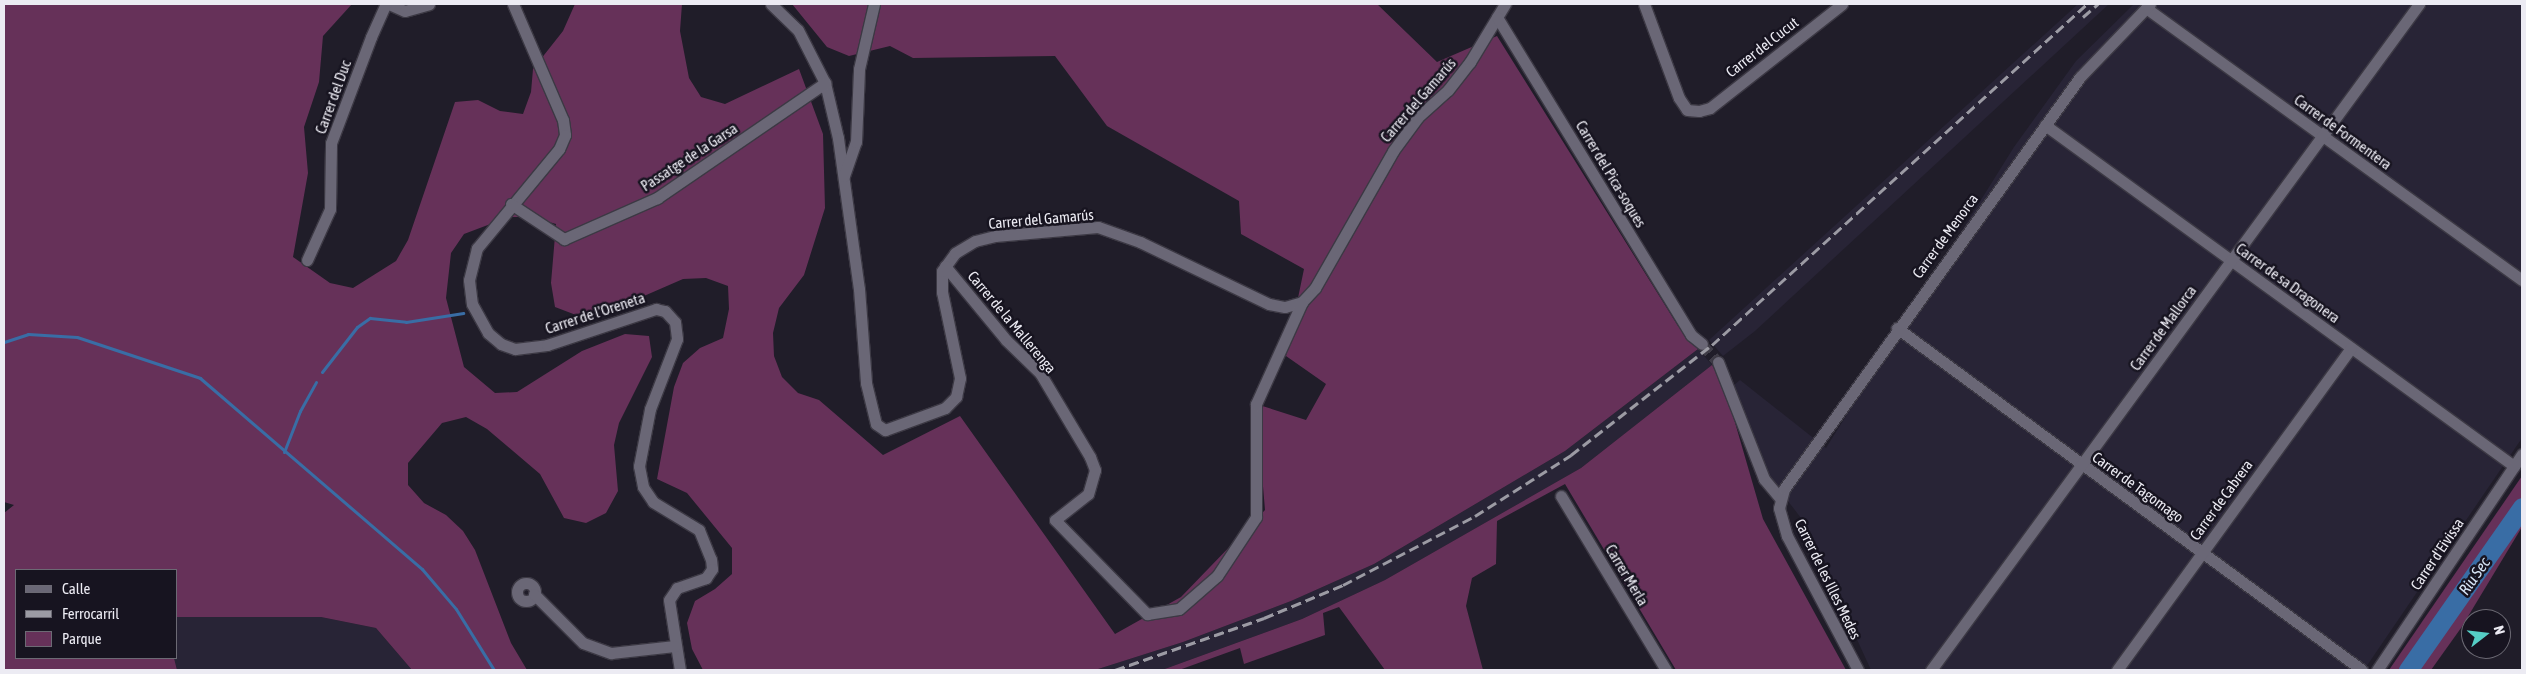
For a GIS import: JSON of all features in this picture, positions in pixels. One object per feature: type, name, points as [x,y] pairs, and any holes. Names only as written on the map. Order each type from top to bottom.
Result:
[{"type":"street","points":[[388,4],[404,11],[429,4]]},
{"type":"street","name":"Carrer del Duc","points":[[307,260],[330,209],[332,143],[371,37],[388,4]]},
{"type":"street","name":"Carrer de l'Oreneta","points":[[513,4],[563,120],[565,135],[559,149],[481,240],[470,268],[474,313],[494,339],[515,349],[536,348],[656,309],[665,310],[675,322],[675,345],[657,390],[644,434],[640,476],[653,502],[699,530],[712,565],[706,578],[680,586],[671,595],[669,607],[680,670]]},
{"type":"street","points":[[771,4],[798,30],[825,83],[844,176],[859,289],[866,383],[876,424],[886,430],[945,408],[956,397],[960,378],[942,292],[942,271],[945,266]]},
{"type":"street","points":[[844,176],[856,142],[861,61],[874,4]]},
{"type":"street","name":"Carrer del Gamarús","points":[[945,266],[955,253],[975,241],[995,236],[1098,227],[1140,242],[1269,304],[1285,307],[1302,302],[1315,288],[1392,151],[1418,117],[1448,90],[1470,62],[1505,4]]},
{"type":"street","name":"Carrer del Cucut","points":[[1644,4],[1679,98],[1687,110],[1700,111],[1710,108],[1842,4]]},
{"type":"street","name":"Carrer de Mallorca","points":[[1931,670],[2419,4]]},
{"type":"street","name":"Carrer de Formentera","points":[[2148,6],[2322,136],[2522,280]]},
{"type":"street","name":"Carrer de Menorca","points":[[1781,499],[1788,481],[2045,124],[2080,77],[2148,6]]},
{"type":"street","name":"Carrer del Pica-soques","points":[[1497,17],[1691,335],[1702,344]]},
{"type":"street","name":"Passatge de la Garsa","points":[[511,204],[564,239],[657,198],[825,83]]},
{"type":"street","name":"Carrer de sa Dragonera","points":[[2045,124],[2514,466]]},
{"type":"street","name":"Carrer de la Mallerenga","points":[[945,266],[1006,340],[1040,373],[1090,457],[1095,470],[1088,494],[1055,520],[1147,614],[1179,609],[1217,576],[1256,517],[1256,404],[1302,302]]},
{"type":"street","name":"Carrer de Tagomago","points":[[1897,328],[2362,670]]},
{"type":"street","name":"Carrer de Cabrera","points":[[2117,670],[2351,348]]},
{"type":"street","points":[[1718,362],[1764,479],[1781,499]]},
{"type":"street","name":"Carrer d'Eivissa","points":[[2377,670],[2522,454]]},
{"type":"street","name":"Carrer Merla","points":[[1561,496],[1666,670]]},
{"type":"street","name":"Carrer de les Illes Medes","points":[[1781,499],[1780,508],[1787,536],[1858,670]]},
{"type":"street","points":[[534,594],[583,643],[611,653],[675,646]]},
{"type":"shaded area","points":[[2078,4],[2109,4],[1755,331],[1723,356],[1709,340]]},
{"type":"shaded area","points":[[2134,4],[2522,4],[2522,438],[2364,670],[1871,670],[1801,518],[1767,474],[1734,385],[1740,380],[1826,448],[2014,147],[2076,61]]},
{"type":"shaded area","points":[[1698,349],[1712,365],[1581,468],[1385,580],[1302,619],[1162,670],[1095,670],[1183,642],[1291,601],[1374,564],[1565,451]]},
{"type":"shaded area","points":[[178,616],[321,617],[376,628],[412,670],[177,670],[174,659],[178,659]]},
{"type":"green space","points":[[4,4],[352,4],[323,36],[319,82],[304,127],[308,173],[293,257],[330,283],[353,288],[396,261],[408,240],[455,102],[478,100],[500,111],[523,114],[531,92],[533,69],[563,31],[575,4],[682,4],[680,31],[689,78],[701,97],[725,104],[799,69],[823,134],[825,208],[804,275],[779,308],[773,333],[774,356],[782,377],[798,393],[819,400],[883,455],[960,416],[1115,634],[1181,597],[1265,510],[1256,404],[1306,420],[1326,384],[1286,356],[1304,269],[1241,234],[1239,201],[1107,126],[1055,56],[913,58],[890,46],[849,56],[827,47],[792,4],[1377,4],[1437,62],[1497,36],[1678,326],[1698,349],[1565,451],[1374,564],[1291,601],[1183,642],[1095,670],[703,670],[692,649],[687,623],[695,601],[715,589],[732,574],[732,548],[687,493],[657,479],[674,387],[683,363],[700,348],[723,338],[729,309],[728,286],[706,278],[683,279],[621,306],[576,315],[555,307],[551,283],[556,224],[532,217],[509,217],[464,234],[451,253],[446,298],[464,367],[495,393],[517,392],[582,351],[625,334],[649,336],[652,357],[619,423],[614,445],[618,491],[606,513],[586,523],[564,518],[540,474],[487,429],[466,417],[442,423],[408,463],[408,485],[424,503],[446,515],[463,531],[475,550],[511,643],[527,670],[412,670],[376,628],[321,617],[178,617],[178,569],[15,569],[15,659],[174,659],[177,670],[4,670],[4,513],[14,505],[4,502]]},
{"type":"green space","points":[[1712,365],[1725,388],[1763,519],[1846,670],[1676,670],[1565,484],[1497,521],[1496,564],[1472,578],[1466,606],[1483,670],[1385,670],[1339,607],[1323,613],[1325,635],[1244,664],[1240,648],[1179,670],[1162,670],[1302,619],[1385,580],[1581,468]]},
{"type":"green space","points":[[2522,476],[2522,527],[2472,609],[2461,609],[2461,628],[2431,670],[2389,670]]},
{"type":"waterway","points":[[322,372],[357,327],[370,318],[406,322],[463,313]]},
{"type":"waterway","points":[[4,342],[28,334],[77,337],[200,378],[422,569],[456,609],[494,670]]},
{"type":"waterway","points":[[284,452],[300,411],[316,382]]},
{"type":"waterway","name":"Riu Sec","points":[[2408,670],[2522,507]]},
{"type":"tunnel","points":[[1702,344],[1718,362]]},
{"type":"railway","points":[[1115,670],[1264,618],[1343,585],[1475,516],[1571,455],[1712,345],[2087,4]]},
{"type":"railway","points":[[2083,17],[2098,4]]}]
